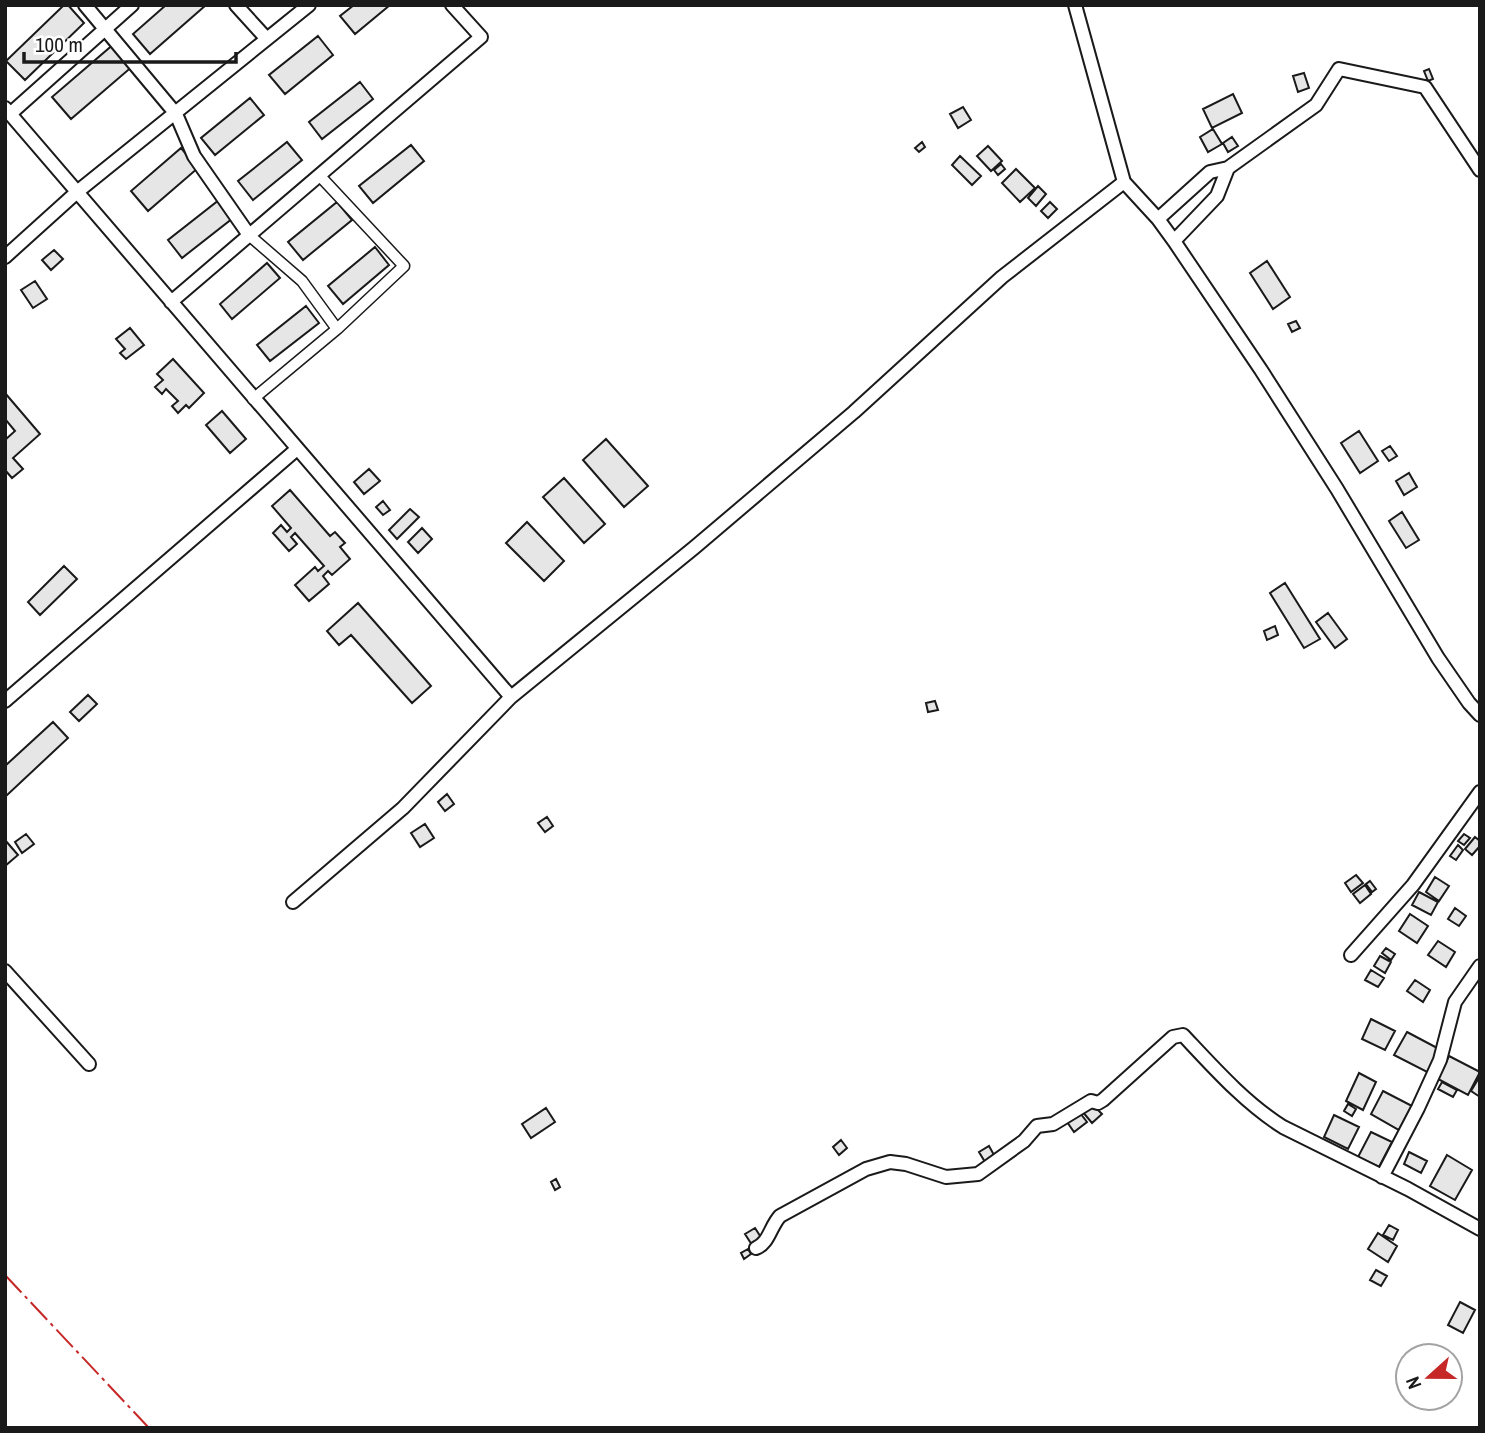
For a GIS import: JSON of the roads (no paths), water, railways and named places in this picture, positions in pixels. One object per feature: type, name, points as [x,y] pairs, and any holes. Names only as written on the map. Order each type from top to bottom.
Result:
[{"type":"street","points":[[85,5],[176,114],[194,156],[249,235],[302,281],[337,329]]},
{"type":"street","points":[[132,5],[106,30],[7,111],[511,697]]},
{"type":"street","points":[[236,5],[267,38]]},
{"type":"street","points":[[5,257],[77,192],[309,5]]},
{"type":"street","points":[[171,302],[481,37],[452,5]]},
{"type":"street","points":[[1075,5],[1124,182],[1158,219],[1261,370],[1337,489],[1438,658],[1469,704],[1480,715]]},
{"type":"street","points":[[1158,219],[1210,172],[1228,168],[1316,105],[1339,69],[1424,87],[1480,170]]},
{"type":"street","points":[[1174,241],[1217,196],[1228,168]]},
{"type":"street","points":[[253,399],[337,329],[404,266],[319,175]]},
{"type":"street","points":[[293,902],[403,808],[511,697],[695,547],[854,412],[1002,277],[1124,182]]},
{"type":"street","points":[[5,701],[297,449]]},
{"type":"street","points":[[1351,955],[1413,886],[1480,792]]},
{"type":"street","points":[[1382,1177],[1440,1060],[1455,1002],[1480,966]]},
{"type":"street","points":[[5,971],[89,1064]]},
{"type":"street","points":[[756,1248],[767,1239],[771,1226],[780,1216],[866,1169],[890,1162],[906,1164],[946,1177],[978,1174],[1024,1141],[1037,1126],[1053,1124],[1091,1101],[1098,1103],[1103,1100],[1173,1037],[1179,1035],[1183,1035],[1223,1077],[1270,1119],[1480,1228]]}]
